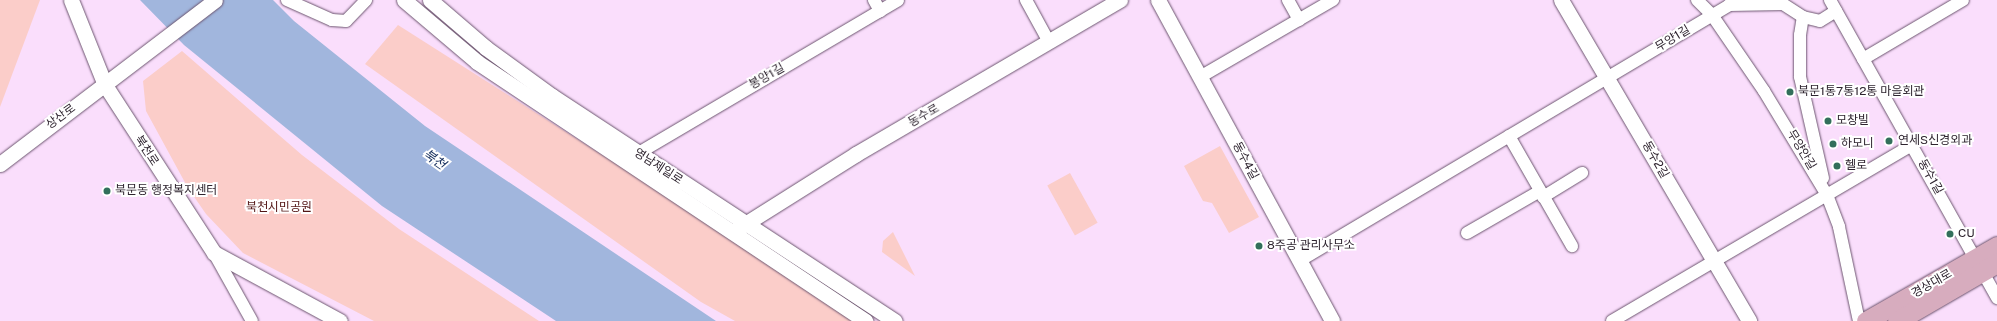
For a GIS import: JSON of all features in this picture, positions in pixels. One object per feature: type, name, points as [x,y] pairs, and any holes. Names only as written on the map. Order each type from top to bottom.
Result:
[{"type":"main road","name":"경상대로","points":[[1897,321],[1985,264],[1997,246]]},
{"type":"main road","name":"경상대로","points":[[1866,321],[1985,264]]},
{"type":"street","name":"북천로","points":[[71,0],[105,85],[214,253],[340,321]]},
{"type":"street","name":"상산로","points":[[0,164],[215,0]]},
{"type":"street","points":[[286,0],[332,20],[346,21],[366,0]]},
{"type":"street","name":"영남제일로","points":[[404,0],[477,62],[730,234],[866,321]]},
{"type":"street","name":"봉양1길","points":[[637,154],[877,5],[898,0]]},
{"type":"street","points":[[1026,0],[1049,42]]},
{"type":"street","name":"동수로","points":[[730,234],[744,224],[1120,0]]},
{"type":"street","name":"동수4길","points":[[1158,0],[1332,321]]},
{"type":"street","points":[[1288,0],[1299,20]]},
{"type":"street","points":[[1200,77],[1333,0]]},
{"type":"street","name":"동수2길","points":[[1561,0],[1608,77],[1748,321]]},
{"type":"street","name":"무양안길","points":[[1698,0],[1712,15],[1804,151],[1827,195],[1839,227],[1860,321]]},
{"type":"street","name":"동수1길","points":[[1830,0],[1912,145],[1985,264],[1997,298]]},
{"type":"street","points":[[1863,59],[1943,5],[1963,0]]},
{"type":"street","name":"영남제일로","points":[[437,2],[486,48],[637,154],[895,321]]},
{"type":"street","points":[[1733,3],[1782,2],[1803,17],[1820,21],[1836,11]]},
{"type":"street","name":"무양1길","points":[[1299,261],[1733,3]]},
{"type":"street","points":[[1803,17],[1800,78],[1827,195]]},
{"type":"street","points":[[1509,136],[1572,246]]},
{"type":"street","points":[[1612,321],[1912,145]]},
{"type":"street","points":[[1467,233],[1582,173]]},
{"type":"street","points":[[214,253],[252,321]]},
{"type":"green space","points":[[0,0],[40,0],[0,107]]},
{"type":"green space","points":[[398,25],[863,321],[735,321],[701,302],[365,64]]},
{"type":"green space","name":"북천시민공원","points":[[182,51],[302,155],[399,229],[539,321],[374,321],[243,253],[206,214],[188,188],[146,111],[143,81]]},
{"type":"green space","points":[[1220,146],[1259,217],[1229,233],[1212,203],[1203,201],[1184,166]]},
{"type":"green space","points":[[1070,173],[1098,223],[1075,235],[1047,186]]},
{"type":"green space","points":[[893,232],[915,276],[882,252],[883,241]]},
{"type":"water","name":"북천","points":[[140,0],[273,0],[294,21],[425,126],[716,321],[556,321],[382,206],[184,45]]},
{"type":"place","name":"북문1통7통12통 마을회관","points":[[1790,92]]},
{"type":"place","name":"모창빌","points":[[1828,121]]},
{"type":"place","name":"연세S신경외과","points":[[1889,141]]},
{"type":"place","name":"하모니","points":[[1833,144]]},
{"type":"place","name":"헬로","points":[[1837,166]]},
{"type":"place","name":"북문동 행정복지센터","points":[[107,191]]},
{"type":"place","name":"CU","points":[[1950,234]]},
{"type":"place","name":"8주공 관리사무소","points":[[1259,246]]}]
